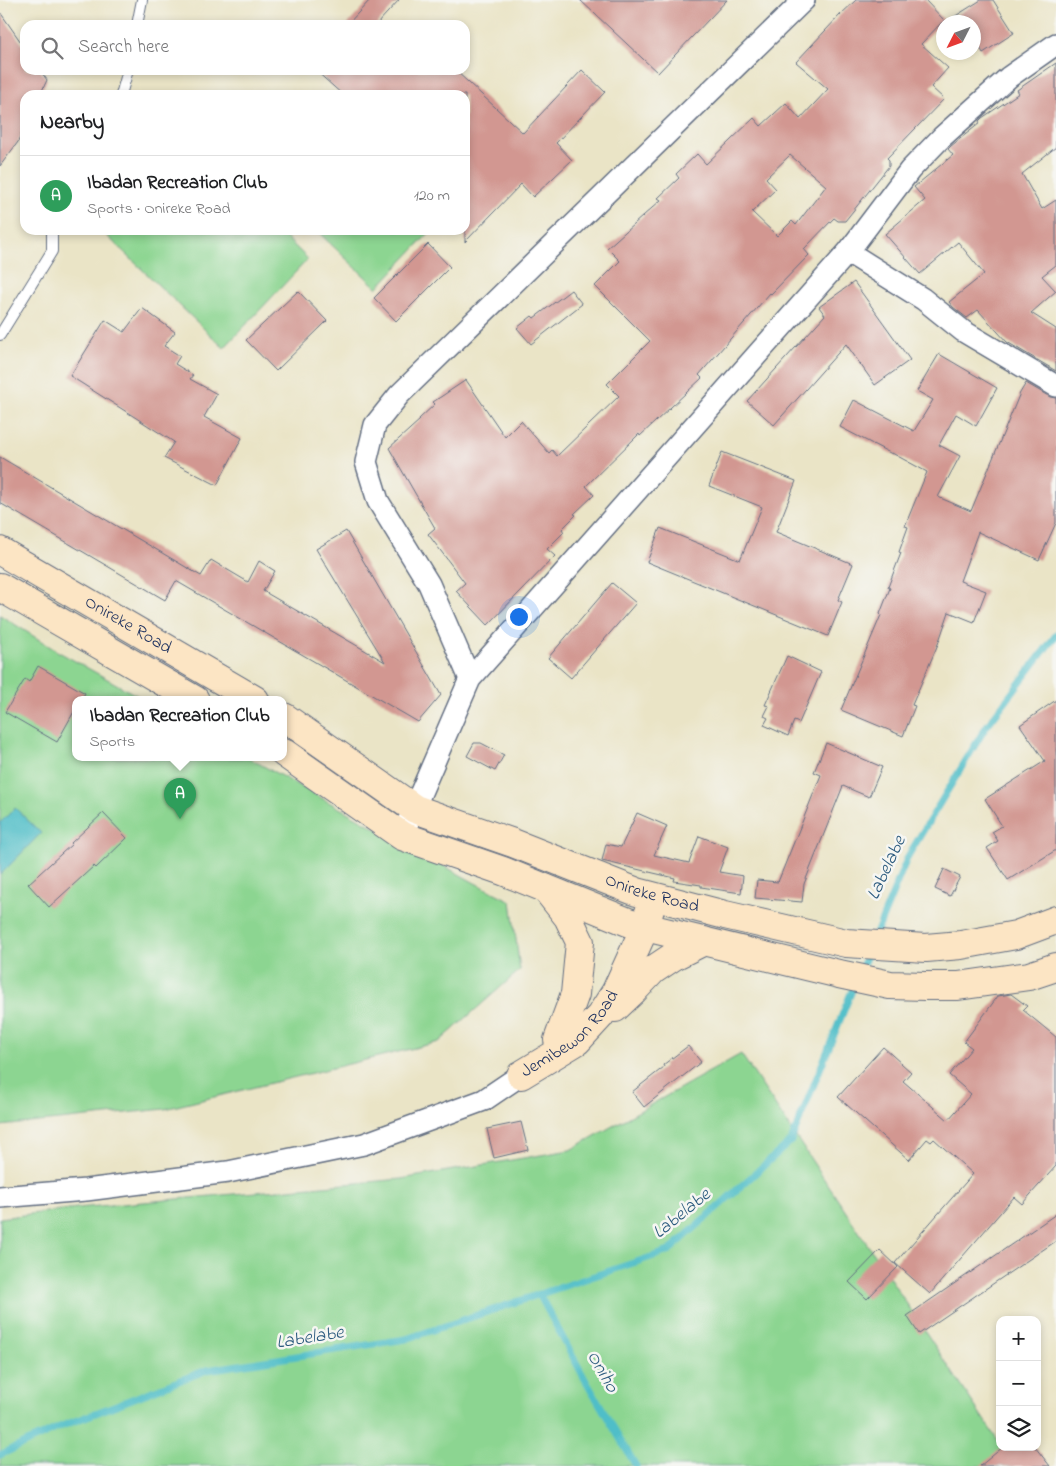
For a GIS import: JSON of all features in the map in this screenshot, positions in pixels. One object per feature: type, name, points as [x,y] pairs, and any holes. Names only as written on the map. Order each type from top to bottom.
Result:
[{"type":"main road","name":"Onireke Road","points":[[0,551],[248,696]]},
{"type":"main road","name":"Onireke Road","points":[[0,587],[188,696]]},
{"type":"main road","name":"Onireke Road","points":[[287,719],[415,809],[646,894],[725,915],[846,943],[926,948],[961,945],[1016,935],[1056,920]]},
{"type":"main road","name":"Onireke Road","points":[[287,755],[402,836],[503,870],[636,924],[704,942],[890,985],[958,986],[1029,976],[1056,967]]},
{"type":"main road","points":[[545,888],[568,917],[580,942],[576,994],[558,1040]]},
{"type":"main road","name":"Jemibewon Road","points":[[521,1075],[577,1041],[600,1016],[616,991],[646,894]]},
{"type":"main road","name":"Jemibewon Road","points":[[521,1075],[573,1025],[599,989],[636,924]]},
{"type":"main road","points":[[600,1016],[615,1007],[653,970],[674,956],[704,942]]},
{"type":"street","points":[[470,679],[429,584],[378,501],[366,462],[375,425],[399,395],[804,0]]},
{"type":"street","points":[[402,836],[470,679],[848,252],[910,170],[942,137],[1009,77],[1056,44]]},
{"type":"street","points":[[848,252],[923,299],[963,331],[1056,386]]},
{"type":"street","points":[[0,1197],[86,1190],[228,1172],[364,1144],[484,1100],[521,1075]]},
{"type":"lane","points":[[138,20],[142,0]]},
{"type":"lane","points":[[122,90],[127,75]]},
{"type":"lane","points":[[0,335],[52,251],[52,235]]},
{"type":"green space","points":[[106,235],[283,235],[308,259],[224,348]]},
{"type":"green space","points":[[321,235],[427,235],[377,288]]},
{"type":"green space","points":[[0,615],[57,651],[138,696],[72,696],[72,761],[254,761],[511,901],[520,970],[439,1042],[165,1109],[0,1126]]},
{"type":"green space","points":[[741,1054],[996,1438],[996,1451],[1005,1451],[1015,1466],[0,1466],[0,1218],[77,1208],[401,1179],[570,1150]]},
{"type":"water","points":[[15,808],[41,833],[0,875],[0,823]]},
{"type":"building","points":[[370,0],[399,0],[381,20],[352,20]]},
{"type":"building","points":[[580,0],[727,0],[658,73]]},
{"type":"building","points":[[856,0],[925,0],[939,15],[936,15],[936,28],[921,44],[936,57],[936,60],[939,60],[948,68],[931,87],[944,99],[887,158],[889,166],[845,221],[838,221],[834,218],[804,249],[809,255],[770,293],[699,375],[702,378],[640,436],[639,434],[586,486],[594,495],[574,514],[576,515],[562,529],[564,532],[547,549],[555,556],[488,625],[456,591],[465,583],[428,534],[435,528],[389,448],[420,420],[435,404],[433,402],[466,380],[505,437],[521,421],[549,453],[552,450],[557,456],[619,396],[607,384],[650,341],[595,286],[620,261],[607,248],[661,200],[658,198],[679,178],[676,174],[697,154],[706,164],[754,118],[761,126],[786,103],[800,119],[828,89],[796,62]],"holes":[[[790,155],[826,186],[796,225],[792,221],[777,236],[752,212],[776,189],[766,178]]]},
{"type":"building","points":[[981,0],[993,0],[1014,33],[983,53],[981,49],[981,15],[957,15]]},
{"type":"building","points":[[0,12],[20,41],[20,75],[44,75],[47,80],[42,90],[20,90],[20,137],[0,166]]},
{"type":"building","points":[[1056,63],[1056,147],[1022,174],[1042,209],[1056,200],[1056,265],[1042,276],[1056,291],[1031,313],[1056,329],[1056,371],[1007,342],[978,310],[967,318],[949,302],[984,274],[958,242],[920,274],[885,234],[925,200],[914,187],[953,155],[948,149],[951,146],[980,123],[979,121],[982,118],[1019,93],[1017,90]]},
{"type":"building","points":[[582,70],[605,92],[556,143],[572,160],[533,197],[521,184],[465,242],[465,235],[470,235],[470,90],[337,90],[321,75],[460,75],[523,133]]},
{"type":"building","points":[[428,244],[450,267],[396,321],[374,298]]},
{"type":"building","points":[[854,282],[910,360],[875,385],[846,344],[774,425],[747,401],[825,315],[819,307]]},
{"type":"building","points":[[571,290],[582,304],[531,344],[517,328],[532,316],[534,318]]},
{"type":"building","points":[[298,291],[327,321],[276,371],[246,340]]},
{"type":"building","points":[[142,308],[175,332],[164,346],[180,356],[175,364],[193,375],[190,379],[217,394],[204,417],[242,438],[217,485],[164,458],[174,442],[70,376],[105,320],[124,332]]},
{"type":"building","points":[[939,354],[997,388],[976,426],[956,414],[939,445],[960,456],[938,497],[971,511],[1020,393],[1026,383],[1050,397],[1056,398],[1056,523],[1039,560],[978,532],[960,581],[986,591],[974,622],[949,612],[938,644],[912,705],[915,706],[903,736],[841,710],[881,615],[890,588],[888,587],[901,553],[899,552],[908,527],[905,526],[927,472],[840,427],[854,400],[914,431],[933,400],[917,391]]},
{"type":"building","points":[[722,452],[796,481],[776,532],[853,564],[838,600],[842,602],[828,636],[647,562],[660,528],[740,560],[762,507],[709,486]]},
{"type":"building","points":[[0,457],[201,576],[211,560],[248,582],[259,561],[275,571],[263,591],[385,662],[316,549],[346,531],[441,695],[418,722],[176,581],[165,600],[0,503]]},
{"type":"building","points":[[612,583],[636,603],[571,678],[548,658]]},
{"type":"building","points":[[787,656],[821,672],[799,723],[794,721],[788,736],[764,725],[768,718],[764,716],[769,706],[765,705]]},
{"type":"building","points":[[38,666],[85,693],[83,696],[72,696],[72,715],[57,742],[5,712],[25,679],[29,682]]},
{"type":"building","points":[[1056,700],[1056,850],[1008,880],[987,848],[998,841],[992,832],[1002,826],[985,799],[1045,761],[1020,725]]},
{"type":"building","points":[[474,743],[481,743],[504,755],[495,771],[467,756]]},
{"type":"building","points":[[826,743],[882,767],[869,797],[843,786],[804,884],[802,902],[755,898],[757,880],[778,882],[821,775],[814,772]]},
{"type":"building","points":[[103,813],[127,838],[96,868],[94,866],[49,907],[28,884]]},
{"type":"building","points":[[637,813],[667,826],[654,855],[689,863],[699,836],[728,847],[719,872],[743,876],[741,893],[674,881],[675,878],[602,861],[606,844],[621,847]]},
{"type":"building","points":[[944,869],[960,877],[950,896],[935,889]]},
{"type":"building","points":[[1011,994],[1027,1006],[1023,1010],[1056,1037],[1056,1166],[1022,1204],[1014,1197],[930,1294],[895,1263],[973,1174],[934,1139],[931,1142],[927,1139],[909,1160],[838,1097],[883,1047],[911,1072],[903,1081],[948,1120],[971,1094],[949,1075],[972,1048],[964,1042],[998,996]]},
{"type":"building","points":[[688,1046],[701,1062],[644,1107],[632,1092]]},
{"type":"building","points":[[521,1122],[528,1150],[494,1158],[487,1129]]},
{"type":"building","points":[[1056,1214],[1056,1241],[919,1334],[907,1316]]},
{"type":"building","points":[[880,1250],[898,1267],[867,1299],[849,1282]]},
{"type":"building","points":[[998,1451],[1038,1451],[1050,1466],[980,1466]]},
{"type":"waterway","name":"Labelabe","points":[[874,939],[908,856],[986,727],[1056,635]]},
{"type":"waterway","name":"Labelabe","points":[[859,973],[869,951]]},
{"type":"waterway","name":"Labelabe","points":[[0,1455],[62,1426],[207,1370],[406,1339],[669,1251],[791,1141],[855,983]]},
{"type":"waterway","name":"Oniho","points":[[539,1294],[586,1381],[636,1466]]},
{"type":"place","name":"Ibadan Recreation Club","points":[[180,819]]}]
